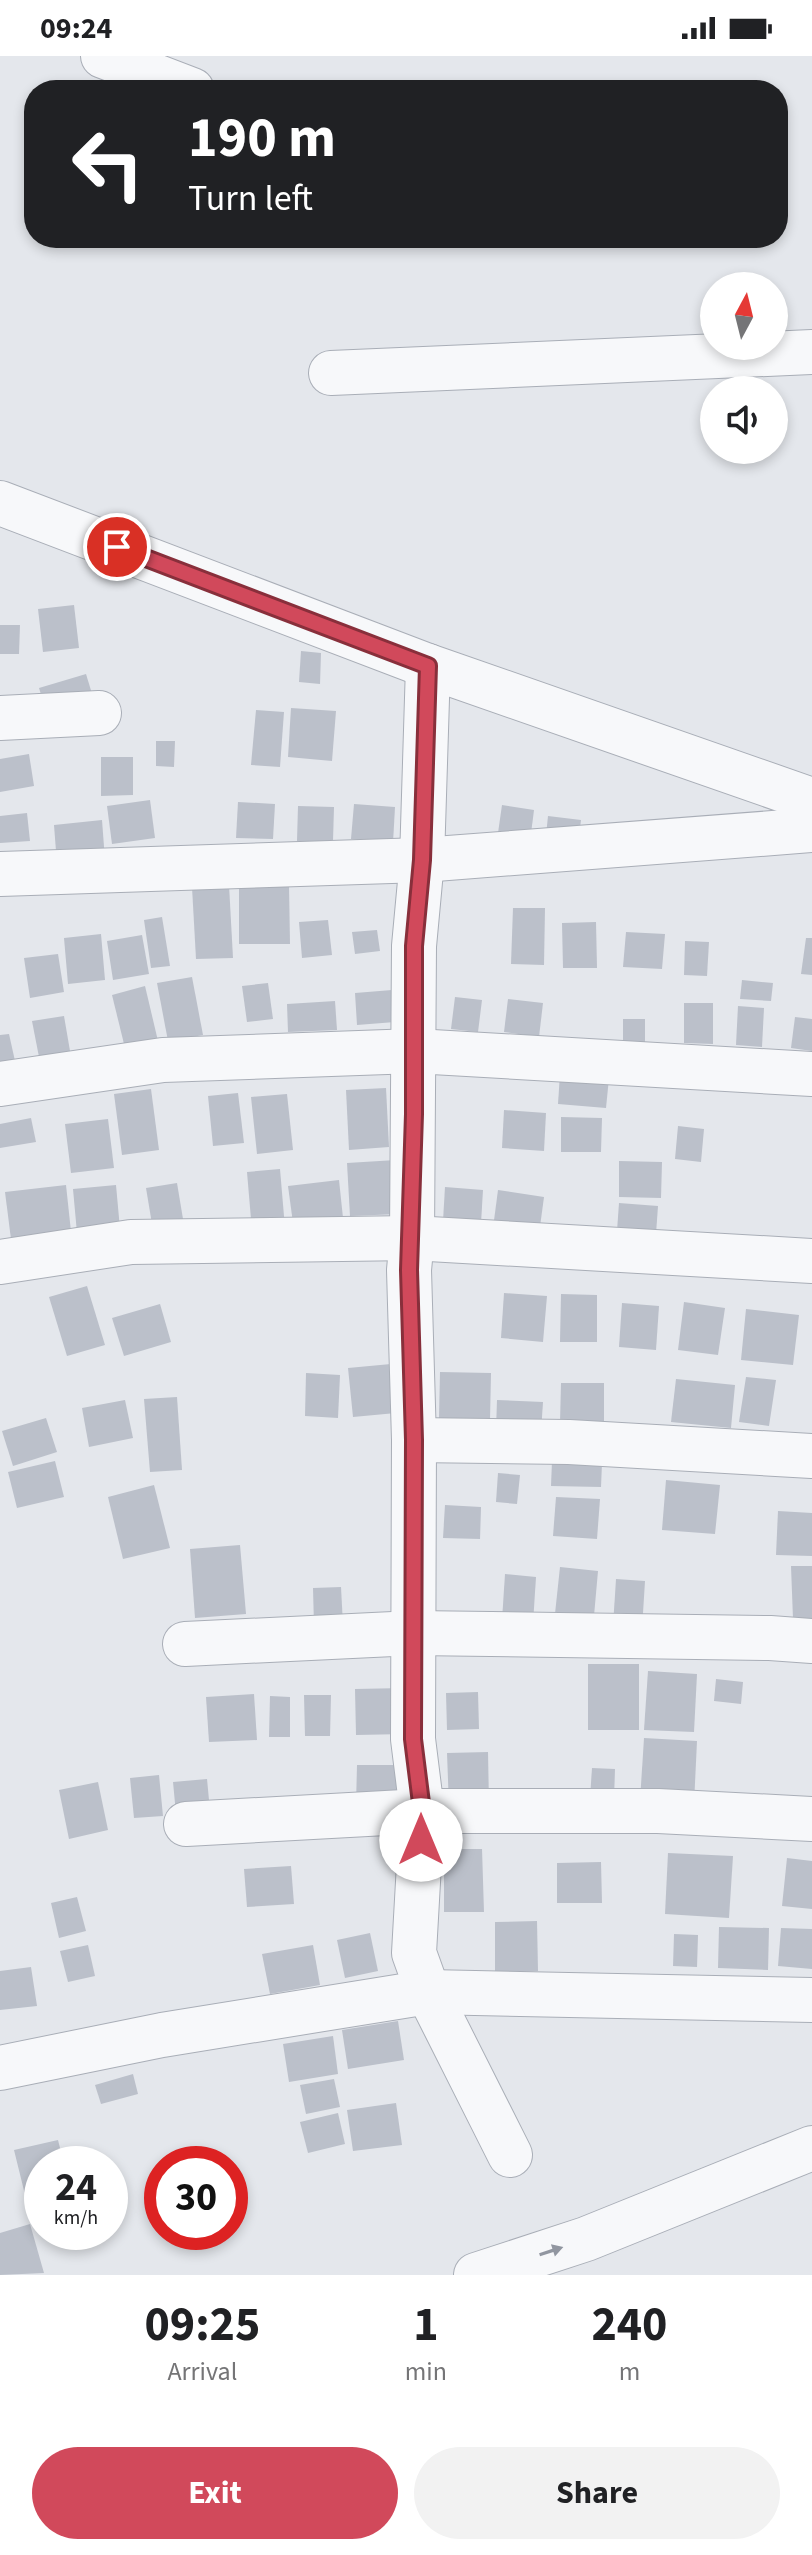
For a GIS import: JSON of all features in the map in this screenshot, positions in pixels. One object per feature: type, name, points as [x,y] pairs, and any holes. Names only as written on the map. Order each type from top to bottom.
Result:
[{"type":"street","points":[[103,56],[166,80]]},
{"type":"street","points":[[331,373],[812,352]]},
{"type":"street","points":[[0,503],[428,666],[812,800]]},
{"type":"street","points":[[428,666],[422,860],[414,946],[415,1051],[409,1270],[414,1440],[413,1739],[422,1811],[414,1953],[428,1992],[510,2155]]},
{"type":"street","points":[[0,718],[99,713]]},
{"type":"street","points":[[0,874],[422,860],[812,830]]},
{"type":"street","points":[[0,1084],[163,1060],[415,1051],[812,1074]]},
{"type":"street","points":[[0,1262],[131,1242],[412,1238],[812,1261]]},
{"type":"street","points":[[414,1440],[569,1442],[812,1456]]},
{"type":"street","points":[[185,1644],[414,1633],[812,1641]]},
{"type":"street","points":[[186,1824],[422,1811],[658,1811],[812,1819]]},
{"type":"street","points":[[0,2068],[162,2035],[428,1992],[812,2000]]},
{"type":"street","points":[[476,2275],[586,2239],[812,2148]]},
{"type":"building","points":[[74,605],[79,648],[43,652],[38,609]]},
{"type":"building","points":[[0,625],[20,625],[19,654],[0,654]]},
{"type":"building","points":[[301,651],[321,653],[320,684],[299,682]]},
{"type":"building","points":[[86,674],[93,697],[46,710],[39,688]]},
{"type":"building","points":[[291,708],[336,711],[332,761],[288,757]]},
{"type":"building","points":[[256,710],[284,712],[280,767],[251,765]]},
{"type":"building","points":[[156,741],[175,741],[174,767],[156,766]]},
{"type":"building","points":[[29,754],[34,786],[0,792],[0,759]]},
{"type":"building","points":[[101,757],[133,757],[133,795],[101,796]]},
{"type":"building","points":[[150,800],[155,838],[112,844],[107,806]]},
{"type":"building","points":[[238,802],[275,804],[273,839],[236,838]]},
{"type":"building","points":[[354,804],[395,807],[393,843],[351,839]]},
{"type":"building","points":[[502,805],[534,810],[527,865],[494,861]]},
{"type":"building","points":[[298,806],[334,807],[333,841],[297,841]]},
{"type":"building","points":[[27,813],[30,841],[0,843],[0,816]]},
{"type":"building","points":[[548,816],[581,820],[576,859],[544,855]]},
{"type":"building","points":[[102,820],[105,860],[57,864],[54,825]]},
{"type":"building","points":[[229,885],[233,958],[196,959],[192,887]]},
{"type":"building","points":[[239,885],[289,885],[290,944],[239,944]]},
{"type":"building","points":[[513,908],[545,908],[544,965],[511,964]]},
{"type":"building","points":[[162,917],[170,966],[151,968],[144,920]]},
{"type":"building","points":[[328,920],[332,955],[302,958],[299,922]]},
{"type":"building","points":[[596,922],[597,968],[563,968],[562,923]]},
{"type":"building","points":[[377,930],[380,951],[355,954],[352,932]]},
{"type":"building","points":[[626,932],[665,934],[662,969],[623,967]]},
{"type":"building","points":[[101,934],[105,980],[68,984],[64,938]]},
{"type":"building","points":[[142,935],[149,974],[113,980],[107,941]]},
{"type":"building","points":[[806,938],[812,938],[812,975],[801,974]]},
{"type":"building","points":[[685,941],[709,942],[707,976],[684,975]]},
{"type":"building","points":[[58,954],[64,992],[30,998],[24,958]]},
{"type":"building","points":[[192,977],[203,1035],[168,1041],[157,983]]},
{"type":"building","points":[[742,980],[773,983],[771,1001],[740,999]]},
{"type":"building","points":[[268,983],[273,1019],[247,1022],[242,986]]},
{"type":"building","points":[[145,986],[158,1041],[125,1048],[112,995]]},
{"type":"building","points":[[392,990],[395,1022],[357,1025],[355,993]]},
{"type":"building","points":[[455,997],[482,1000],[478,1032],[451,1029]]},
{"type":"building","points":[[508,999],[543,1003],[539,1037],[504,1032]]},
{"type":"building","points":[[335,1001],[337,1030],[288,1032],[287,1004]]},
{"type":"building","points":[[684,1003],[713,1003],[713,1044],[684,1043]]},
{"type":"building","points":[[738,1006],[764,1008],[762,1047],[736,1045]]},
{"type":"building","points":[[64,1016],[70,1051],[39,1057],[32,1021]]},
{"type":"building","points":[[795,1017],[812,1019],[812,1051],[791,1048]]},
{"type":"building","points":[[623,1019],[645,1019],[645,1044],[623,1044]]},
{"type":"building","points":[[9,1034],[15,1061],[0,1064],[0,1035]]},
{"type":"building","points":[[560,1074],[609,1078],[606,1108],[558,1104]]},
{"type":"building","points":[[386,1088],[389,1147],[349,1150],[346,1090]]},
{"type":"building","points":[[151,1089],[159,1150],[122,1155],[114,1094]]},
{"type":"building","points":[[238,1093],[244,1143],[213,1146],[208,1096]]},
{"type":"building","points":[[287,1094],[293,1150],[257,1154],[251,1097]]},
{"type":"building","points":[[504,1110],[546,1113],[544,1151],[502,1148]]},
{"type":"building","points":[[561,1117],[602,1118],[601,1152],[561,1152]]},
{"type":"building","points":[[31,1118],[36,1142],[0,1148],[0,1124]]},
{"type":"building","points":[[108,1119],[114,1168],[71,1173],[65,1124]]},
{"type":"building","points":[[678,1126],[704,1129],[701,1162],[675,1159]]},
{"type":"building","points":[[396,1160],[399,1214],[350,1216],[347,1163]]},
{"type":"building","points":[[619,1161],[662,1162],[661,1198],[619,1197]]},
{"type":"building","points":[[280,1169],[285,1228],[252,1231],[247,1172]]},
{"type":"building","points":[[339,1180],[343,1218],[293,1223],[288,1186]]},
{"type":"building","points":[[177,1183],[183,1219],[152,1224],[146,1188]]},
{"type":"building","points":[[66,1185],[72,1241],[12,1247],[5,1192]]},
{"type":"building","points":[[116,1185],[120,1229],[77,1233],[73,1189]]},
{"type":"building","points":[[445,1187],[483,1190],[481,1223],[443,1221]]},
{"type":"building","points":[[498,1190],[544,1197],[539,1234],[493,1228]]},
{"type":"building","points":[[619,1203],[658,1206],[656,1234],[617,1231]]},
{"type":"building","points":[[87,1286],[105,1345],[67,1356],[49,1297]]},
{"type":"building","points":[[504,1293],[547,1296],[543,1342],[501,1338]]},
{"type":"building","points":[[561,1294],[597,1295],[597,1342],[560,1342]]},
{"type":"building","points":[[684,1302],[725,1308],[718,1355],[678,1350]]},
{"type":"building","points":[[622,1303],[659,1306],[656,1350],[619,1347]]},
{"type":"building","points":[[160,1304],[171,1342],[124,1356],[112,1318]]},
{"type":"building","points":[[746,1309],[799,1315],[793,1365],[741,1360]]},
{"type":"building","points":[[391,1364],[396,1413],[353,1417],[348,1368]]},
{"type":"building","points":[[440,1372],[491,1373],[490,1420],[439,1419]]},
{"type":"building","points":[[306,1373],[340,1375],[338,1418],[305,1416]]},
{"type":"building","points":[[746,1377],[776,1380],[769,1426],[739,1422]]},
{"type":"building","points":[[676,1379],[735,1385],[731,1428],[671,1422]]},
{"type":"building","points":[[561,1383],[604,1383],[604,1423],[560,1423]]},
{"type":"building","points":[[177,1397],[182,1470],[150,1472],[144,1399]]},
{"type":"building","points":[[125,1400],[133,1438],[89,1447],[82,1408]]},
{"type":"building","points":[[497,1400],[543,1402],[541,1432],[496,1430]]},
{"type":"building","points":[[46,1418],[57,1452],[13,1466],[2,1431]]},
{"type":"building","points":[[55,1461],[64,1497],[17,1508],[8,1472]]},
{"type":"building","points":[[552,1461],[602,1463],[601,1487],[551,1486]]},
{"type":"building","points":[[498,1473],[520,1475],[517,1504],[496,1502]]},
{"type":"building","points":[[666,1480],[720,1485],[715,1534],[662,1530]]},
{"type":"building","points":[[154,1485],[170,1548],[123,1559],[108,1497]]},
{"type":"building","points":[[556,1497],[600,1499],[597,1539],[553,1536]]},
{"type":"building","points":[[445,1505],[481,1507],[480,1539],[443,1538]]},
{"type":"building","points":[[778,1511],[812,1513],[812,1556],[776,1555]]},
{"type":"building","points":[[240,1545],[246,1614],[195,1618],[190,1549]]},
{"type":"building","points":[[791,1566],[812,1566],[812,1619],[793,1619]]},
{"type":"building","points":[[560,1567],[598,1571],[593,1627],[554,1623]]},
{"type":"building","points":[[505,1574],[536,1577],[533,1623],[502,1620]]},
{"type":"building","points":[[616,1579],[645,1581],[642,1629],[613,1626]]},
{"type":"building","points":[[341,1587],[343,1625],[314,1626],[313,1588]]},
{"type":"building","points":[[588,1664],[639,1664],[639,1730],[588,1730]]},
{"type":"building","points":[[648,1671],[697,1674],[694,1732],[644,1730]]},
{"type":"building","points":[[716,1679],[743,1682],[741,1704],[714,1701]]},
{"type":"building","points":[[404,1688],[406,1734],[356,1735],[355,1689]]},
{"type":"building","points":[[478,1692],[479,1729],[447,1730],[446,1693]]},
{"type":"building","points":[[254,1694],[257,1740],[209,1742],[206,1697]]},
{"type":"building","points":[[304,1695],[331,1695],[330,1736],[305,1736]]},
{"type":"building","points":[[270,1696],[290,1697],[290,1737],[269,1737]]},
{"type":"building","points":[[644,1738],[697,1741],[694,1804],[640,1801]]},
{"type":"building","points":[[488,1752],[489,1804],[449,1806],[447,1753]]},
{"type":"building","points":[[357,1765],[397,1765],[396,1807],[356,1805]]},
{"type":"building","points":[[592,1768],[615,1769],[614,1799],[590,1798]]},
{"type":"building","points":[[159,1775],[163,1816],[134,1818],[130,1778]]},
{"type":"building","points":[[207,1779],[210,1811],[176,1814],[173,1782]]},
{"type":"building","points":[[98,1782],[108,1830],[69,1839],[59,1790]]},
{"type":"building","points":[[444,1849],[482,1849],[484,1912],[444,1912]]},
{"type":"building","points":[[668,1853],[733,1856],[729,1918],[665,1914]]},
{"type":"building","points":[[787,1858],[812,1861],[812,1909],[782,1906]]},
{"type":"building","points":[[601,1862],[602,1903],[557,1903],[557,1863]]},
{"type":"building","points":[[291,1866],[294,1904],[247,1907],[244,1869]]},
{"type":"building","points":[[77,1897],[86,1931],[59,1938],[51,1903]]},
{"type":"building","points":[[537,1921],[538,1971],[495,1972],[495,1922]]},
{"type":"building","points":[[719,1927],[769,1928],[768,1970],[718,1968]]},
{"type":"building","points":[[781,1928],[812,1929],[812,1969],[778,1966]]},
{"type":"building","points":[[370,1933],[378,1971],[345,1978],[337,1940]]},
{"type":"building","points":[[674,1934],[698,1935],[697,1967],[673,1966]]},
{"type":"building","points":[[88,1945],[95,1976],[68,1982],[60,1951]]},
{"type":"building","points":[[313,1945],[320,1985],[270,1994],[262,1954]]},
{"type":"building","points":[[31,1967],[37,2006],[0,2010],[0,1971]]},
{"type":"building","points":[[398,2021],[404,2060],[348,2069],[342,2030]]},
{"type":"building","points":[[333,2036],[338,2074],[289,2082],[283,2044]]},
{"type":"building","points":[[133,2074],[138,2094],[101,2104],[95,2085]]},
{"type":"building","points":[[334,2079],[340,2107],[306,2114],[300,2085]]},
{"type":"building","points":[[396,2103],[402,2145],[353,2151],[347,2110]]},
{"type":"building","points":[[338,2113],[345,2144],[308,2153],[300,2122]]},
{"type":"building","points":[[58,2140],[60,2146],[32,2146]]},
{"type":"building","points":[[24,2148],[24,2191],[14,2150]]},
{"type":"building","points":[[24,2226],[24,2250],[37,2250],[44,2273],[0,2275],[0,2233]]},
{"type":"route","points":[[117,547],[428,666],[422,860],[414,946],[415,1051],[409,1270],[414,1440],[413,1739],[422,1811],[421,1840]]}]
